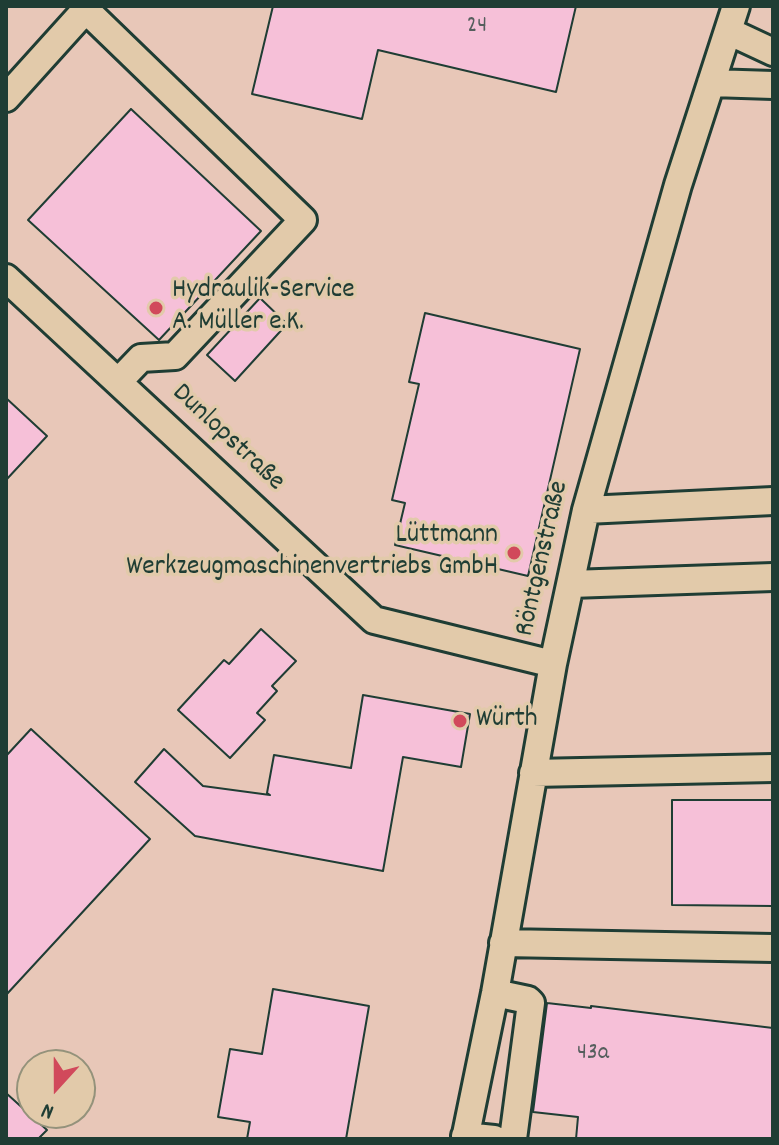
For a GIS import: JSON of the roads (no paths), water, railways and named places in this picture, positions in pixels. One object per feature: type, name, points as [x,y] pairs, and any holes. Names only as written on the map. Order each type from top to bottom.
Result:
[{"type":"street","points":[[6,98],[87,8],[303,220],[175,356],[141,358],[118,382]]},
{"type":"street","points":[[732,18],[773,52]]},
{"type":"street","name":"Röntgenstraße","points":[[465,1137],[495,993],[553,664],[586,510],[678,185],[732,18]]},
{"type":"street","points":[[711,83],[773,85]]},
{"type":"street","name":"Dunlopstraße","points":[[6,278],[374,620],[553,664]]},
{"type":"street","points":[[586,510],[773,501]]},
{"type":"street","points":[[571,584],[773,577]]},
{"type":"street","points":[[533,773],[773,768]]},
{"type":"street","points":[[503,943],[773,948]]},
{"type":"street","points":[[495,993],[531,1003],[513,1139]]},
{"type":"street","points":[[465,1137],[494,1139]]},
{"type":"place","name":"Hydraulik-Service A. Müller e.K.","points":[[156,308]]},
{"type":"place","name":"Lüttmann Werkzeugmaschinenvertriebs GmbH","points":[[514,553]]},
{"type":"place","name":"Würth","points":[[460,721]]}]
